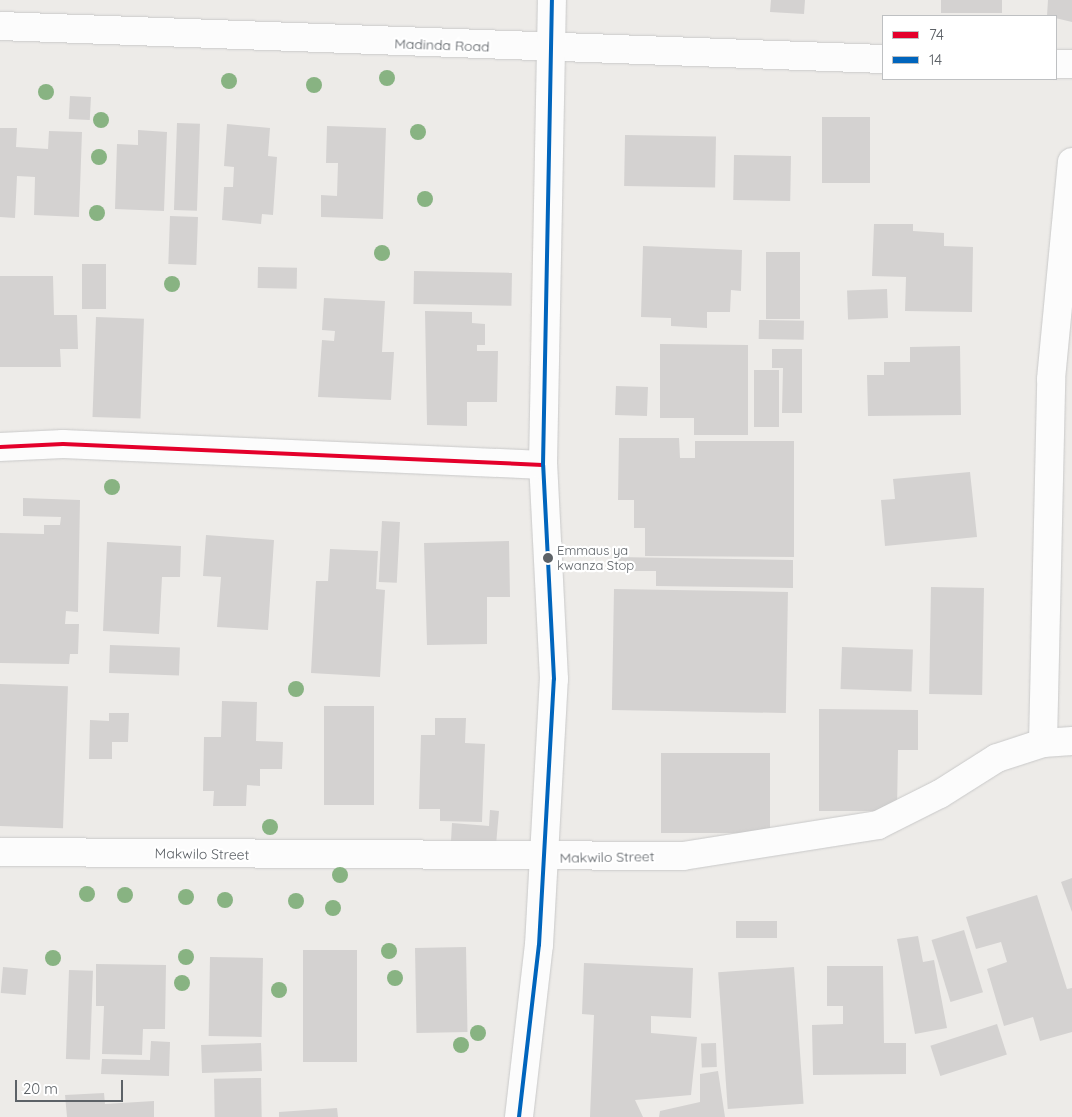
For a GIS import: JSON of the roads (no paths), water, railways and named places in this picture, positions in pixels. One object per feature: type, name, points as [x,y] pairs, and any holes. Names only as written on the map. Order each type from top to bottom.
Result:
[{"type":"street","points":[[519,1117],[538,945],[554,679],[543,465],[552,0]]},
{"type":"street","name":"Madinda Road","points":[[0,26],[550,50],[882,59]]},
{"type":"street","points":[[1057,64],[1072,64]]},
{"type":"street","points":[[1043,743],[1050,379],[1072,162]]},
{"type":"street","points":[[0,447],[63,444],[543,465]]},
{"type":"street","name":"Makwilo Street","points":[[0,852],[542,858],[683,856],[878,825],[940,794],[997,758],[1043,743],[1072,741]]},
{"type":"place","name":"Emmaus ya kwanza Stop","points":[[548,558]]}]
